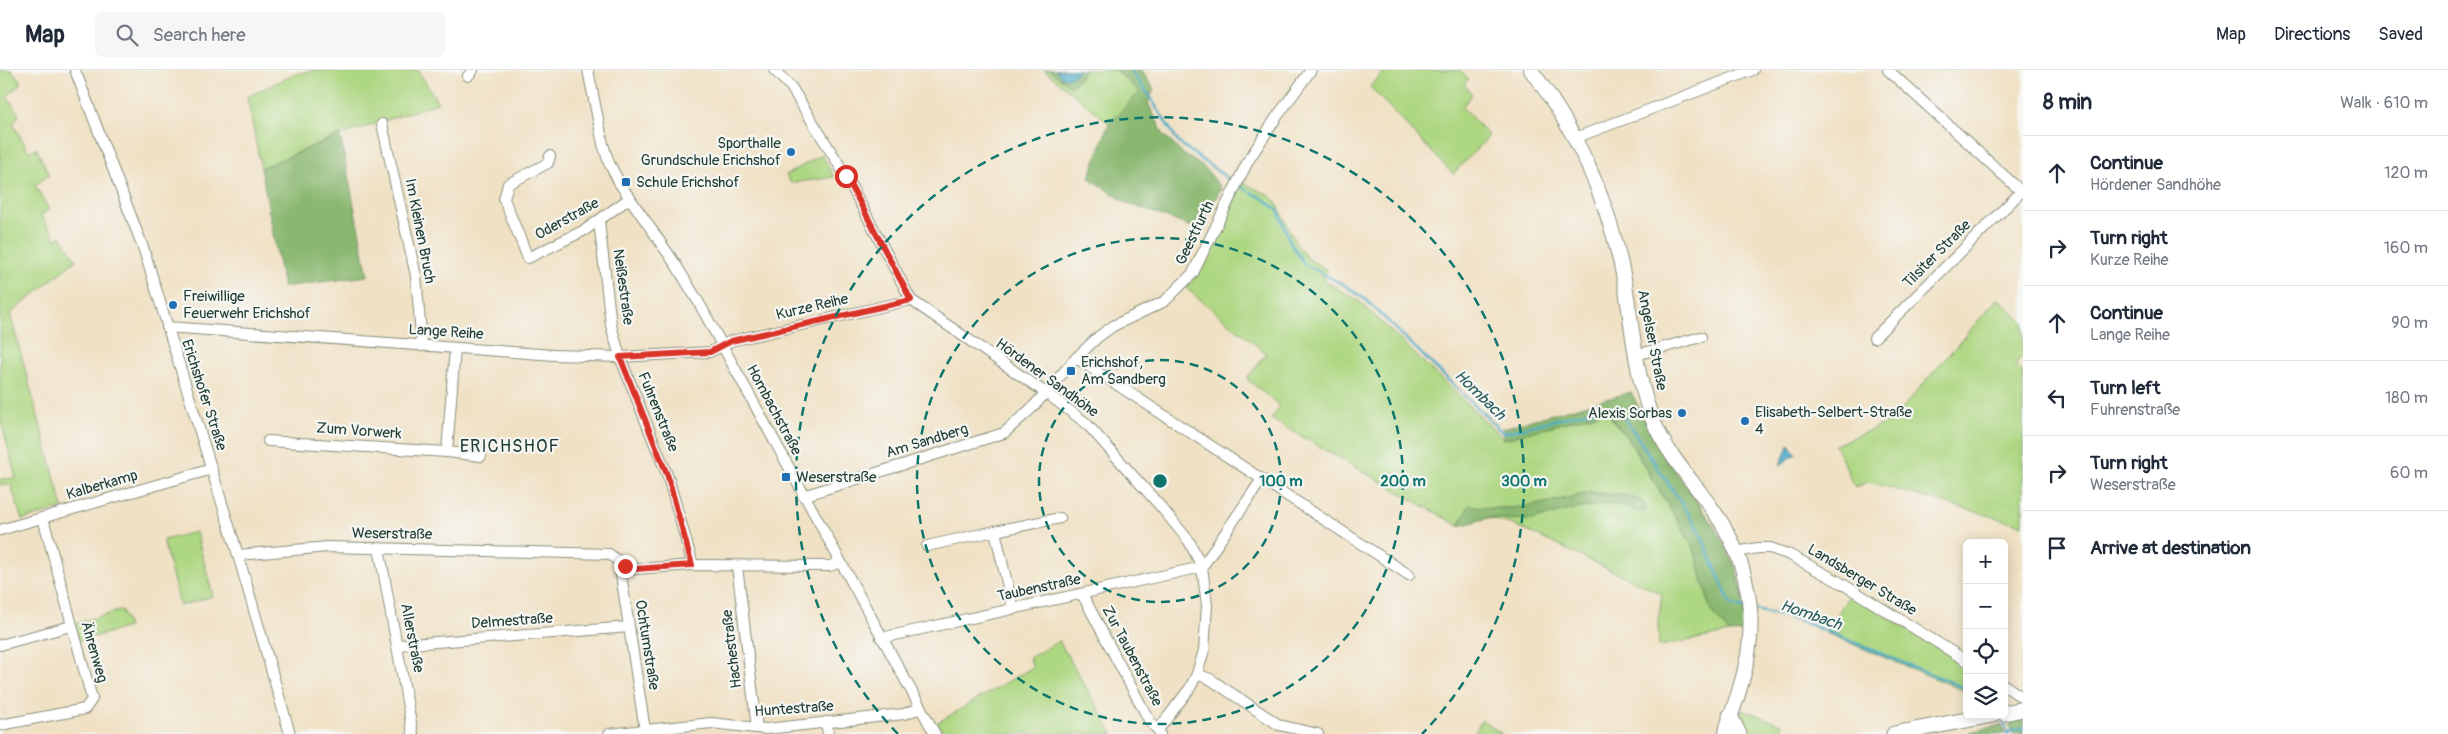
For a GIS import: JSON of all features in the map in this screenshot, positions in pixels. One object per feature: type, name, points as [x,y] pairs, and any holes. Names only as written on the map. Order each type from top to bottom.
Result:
[{"type":"main road","name":"Angelser Straße","points":[[1531,70],[1575,138],[1594,177],[1609,220],[1624,279],[1636,355],[1645,396],[1658,430],[1664,443],[1725,528],[1736,552],[1745,580],[1750,611],[1750,654],[1729,729]]},
{"type":"main road","points":[[1894,734],[1971,719]]},
{"type":"street","name":"Erichshofer Straße","points":[[75,70],[130,208],[238,554],[290,734]]},
{"type":"street","name":"Hombachstraße","points":[[588,70],[603,144],[609,163],[630,198],[676,265],[935,734]]},
{"type":"street","name":"Hördener Sandhöhe","points":[[774,70],[791,87],[846,176],[911,300],[1046,393],[1097,434],[1189,541],[1202,567],[1207,605],[1204,650],[1197,674],[1190,688],[1159,732]]},
{"type":"street","name":"Geestfurth","points":[[1046,393],[1076,358],[1113,326],[1165,300],[1184,284],[1193,273],[1205,251],[1235,185],[1276,118],[1311,70]]},
{"type":"street","points":[[1575,138],[1753,70]]},
{"type":"street","points":[[1888,70],[2022,193]]},
{"type":"street","name":"Im Kleinen Bruch","points":[[382,124],[416,276],[422,346]]},
{"type":"street","name":"Oderstraße","points":[[550,156],[548,163],[508,184],[505,191],[504,199],[528,258],[599,221],[630,198]]},
{"type":"street","name":"Tilsiter Straße","points":[[1874,338],[2022,193]]},
{"type":"street","name":"Neißestraße","points":[[599,221],[612,324],[620,357]]},
{"type":"street","name":"Kurze Reihe","points":[[722,346],[731,341],[911,300]]},
{"type":"street","name":"Lange Reihe","points":[[167,327],[554,355],[620,357],[710,352],[722,346]]},
{"type":"street","points":[[1636,355],[1701,337]]},
{"type":"street","points":[[447,452],[455,348]]},
{"type":"street","name":"Fuhrenstraße","points":[[620,357],[668,477],[692,565]]},
{"type":"street","points":[[1076,358],[1409,575]]},
{"type":"street","name":"Am Sandberg","points":[[803,496],[1004,433],[1046,393]]},
{"type":"street","name":"Zum Vorwerk","points":[[268,441],[447,452],[481,456]]},
{"type":"street","name":"Kalberkamp","points":[[0,530],[212,469]]},
{"type":"street","points":[[1202,567],[1262,479]]},
{"type":"street","name":"Ährenweg","points":[[0,725],[85,709],[92,699],[43,518]]},
{"type":"street","points":[[927,546],[1060,518]]},
{"type":"street","points":[[995,532],[1013,609]]},
{"type":"street","name":"Weserstraße","points":[[238,554],[328,547],[609,554],[625,566],[635,569],[692,565],[830,566],[840,562]]},
{"type":"street","name":"Allerstraße","points":[[379,548],[413,734]]},
{"type":"street","name":"Landsberger Straße","points":[[1736,552],[1758,548],[1790,555],[1841,583],[1963,659]]},
{"type":"street","name":"Ochtumstraße","points":[[625,566],[621,576],[645,730]]},
{"type":"street","name":"Hachestraße","points":[[737,566],[757,728]]},
{"type":"street","name":"Taubenstraße","points":[[881,638],[1202,567]]},
{"type":"street","name":"Zur Taubenstraße","points":[[1082,594],[1150,722],[1159,732]]},
{"type":"street","points":[[0,645],[71,626]]},
{"type":"street","name":"Delmestraße","points":[[398,645],[629,627]]},
{"type":"street","points":[[1197,674],[1210,678],[1279,725],[1318,734]]},
{"type":"street","points":[[2008,688],[2023,698]]},
{"type":"street","name":"Huntestraße","points":[[610,734],[711,723],[724,729],[757,728],[904,714],[921,708]]},
{"type":"street","points":[[826,722],[828,734]]},
{"type":"green space","points":[[0,70],[11,70],[22,82],[7,96],[19,115],[13,124],[29,152],[36,148],[49,175],[35,185],[49,210],[41,215],[56,239],[61,236],[76,260],[10,314],[63,508],[22,520],[11,485],[0,485],[0,479],[16,478],[0,418]]},
{"type":"green space","points":[[312,70],[418,70],[438,103],[327,140],[261,168],[247,97],[293,75]]},
{"type":"green space","points":[[1044,70],[1049,70],[1072,86],[1085,70],[1116,70],[1140,92],[1109,123]]},
{"type":"green space","points":[[1049,70],[1085,70],[1072,87]]},
{"type":"green space","points":[[1116,70],[1141,70],[1154,89],[1148,103],[1164,135],[1182,153],[1205,168],[1221,188],[1200,230],[1127,203],[1089,178],[1109,123],[1140,92]]},
{"type":"green space","points":[[1385,70],[1460,70],[1469,79],[1464,84],[1472,94],[1462,107],[1489,136],[1453,174],[1370,87]]},
{"type":"green space","points":[[340,135],[368,276],[283,287],[261,168]]},
{"type":"green space","points":[[822,155],[834,177],[791,183],[786,175]]},
{"type":"green space","points":[[1243,183],[1269,195],[1277,203],[1296,244],[1307,258],[1327,270],[1323,280],[1359,301],[1504,439],[1606,411],[1629,441],[1694,548],[1711,611],[1729,633],[1659,646],[1658,624],[1662,594],[1514,525],[1488,518],[1530,520],[1574,509],[1609,504],[1621,505],[1642,512],[1646,510],[1645,505],[1604,493],[1589,493],[1523,508],[1481,508],[1470,505],[1459,526],[1271,419],[1280,406],[1247,379],[1266,353],[1186,288],[1202,269]]},
{"type":"green space","points":[[1998,298],[2023,322],[2023,355],[2015,365],[2023,372],[2023,525],[1869,482],[1855,487],[1835,445],[1891,421]]},
{"type":"green space","points":[[1631,392],[1663,452],[1706,513],[1733,561],[1741,585],[1745,632],[1729,633],[1711,611],[1694,548],[1630,441],[1606,411],[1504,439],[1503,428]]},
{"type":"green space","points":[[1589,493],[1625,495],[1641,501],[1646,510],[1642,512],[1621,505],[1609,504],[1574,509],[1530,520],[1488,518],[1459,526],[1469,505],[1515,508]]},
{"type":"green space","points":[[196,532],[213,596],[180,606],[163,540]]},
{"type":"green space","points":[[1850,594],[1963,664],[1963,690],[1826,633]]},
{"type":"green space","points":[[122,610],[128,627],[79,641],[74,624]]},
{"type":"green space","points":[[1059,641],[1113,734],[944,734],[937,723],[1033,667],[1029,658]]},
{"type":"green space","points":[[1742,709],[1783,725],[1778,734],[1750,734],[1741,715]]},
{"type":"green space","points":[[1482,720],[1502,734],[1474,734]]},
{"type":"green space","points":[[2023,720],[2023,734],[2014,734],[2009,723]]},
{"type":"green space","points":[[2002,725],[2005,734],[1970,734],[1969,732]]},
{"type":"water","points":[[1056,70],[1079,70],[1070,77],[1064,78]]},
{"type":"water","points":[[1789,444],[1796,454],[1780,465]]},
{"type":"waterway","name":"Hombach","points":[[1130,70],[1148,94],[1179,143],[1234,183]]},
{"type":"waterway","name":"Hombach","points":[[1239,186],[1264,199],[1278,210],[1290,242],[1304,264],[1346,286],[1366,300],[1503,433],[1601,408],[1622,414],[1698,528],[1731,605],[1745,608]]},
{"type":"waterway","name":"Hombach","points":[[1756,610],[1799,620],[1963,687]]},
{"type":"waterway","name":"Hombach","points":[[2003,719],[2008,734]]},
{"type":"waterway","points":[[2008,732],[2023,729]]},
{"type":"place","name":"Sporthalle Grundschule Erichshof","points":[[791,152]]},
{"type":"place","name":"Schule Erichshof","points":[[626,182]]},
{"type":"place","name":"Freiwillige Feuerwehr Erichshof","points":[[173,305]]},
{"type":"place","name":"Erichshof, Am Sandberg","points":[[1071,371]]},
{"type":"place","name":"Alexis Sorbas","points":[[1682,413]]},
{"type":"place","name":"Elisabeth-Selbert-Straße 4","points":[[1745,421]]},
{"type":"place","name":"Weserstraße","points":[[786,477]]},
{"type":"district","name":"ERICHSHOF","points":[[510,446]]},
{"type":"route","points":[[625,566],[635,569],[692,565],[668,477],[620,357],[710,352],[731,341],[911,300],[846,176]]}]
